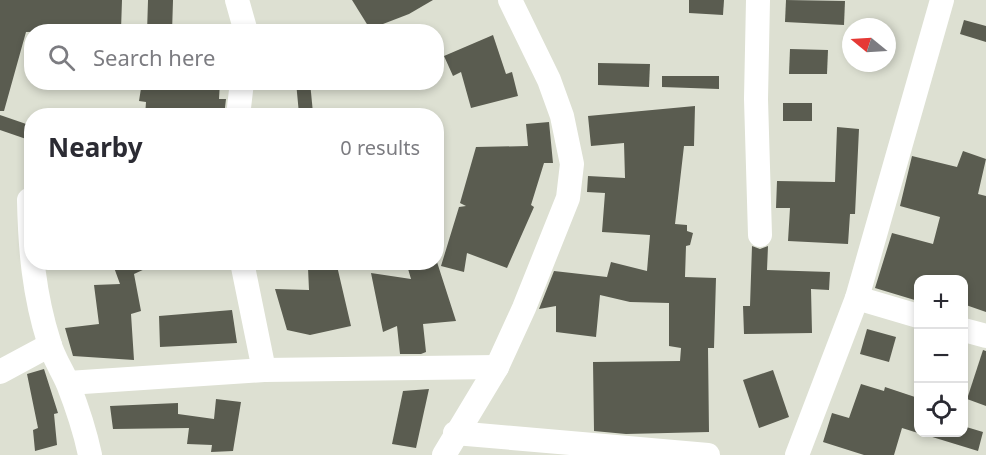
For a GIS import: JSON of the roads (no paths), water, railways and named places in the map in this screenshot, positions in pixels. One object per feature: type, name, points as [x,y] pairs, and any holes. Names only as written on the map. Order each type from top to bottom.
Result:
[{"type":"street","points":[[237,0],[244,24]]},
{"type":"street","points":[[444,455],[496,367],[524,308],[568,198],[572,164],[561,116],[549,80],[510,0]]},
{"type":"street","points":[[758,0],[756,99],[760,235]]},
{"type":"street","points":[[797,455],[857,298],[942,0]]},
{"type":"street","points":[[239,108],[241,90]]},
{"type":"street","points":[[32,270],[50,345],[68,383],[86,433],[90,455]]},
{"type":"street","points":[[244,270],[264,370]]},
{"type":"street","points":[[857,298],[914,315]]},
{"type":"street","points":[[968,331],[986,336]]},
{"type":"street","points":[[0,372],[50,345]]},
{"type":"street","points":[[68,383],[264,370],[496,367]]},
{"type":"street","points":[[455,433],[708,455]]}]
